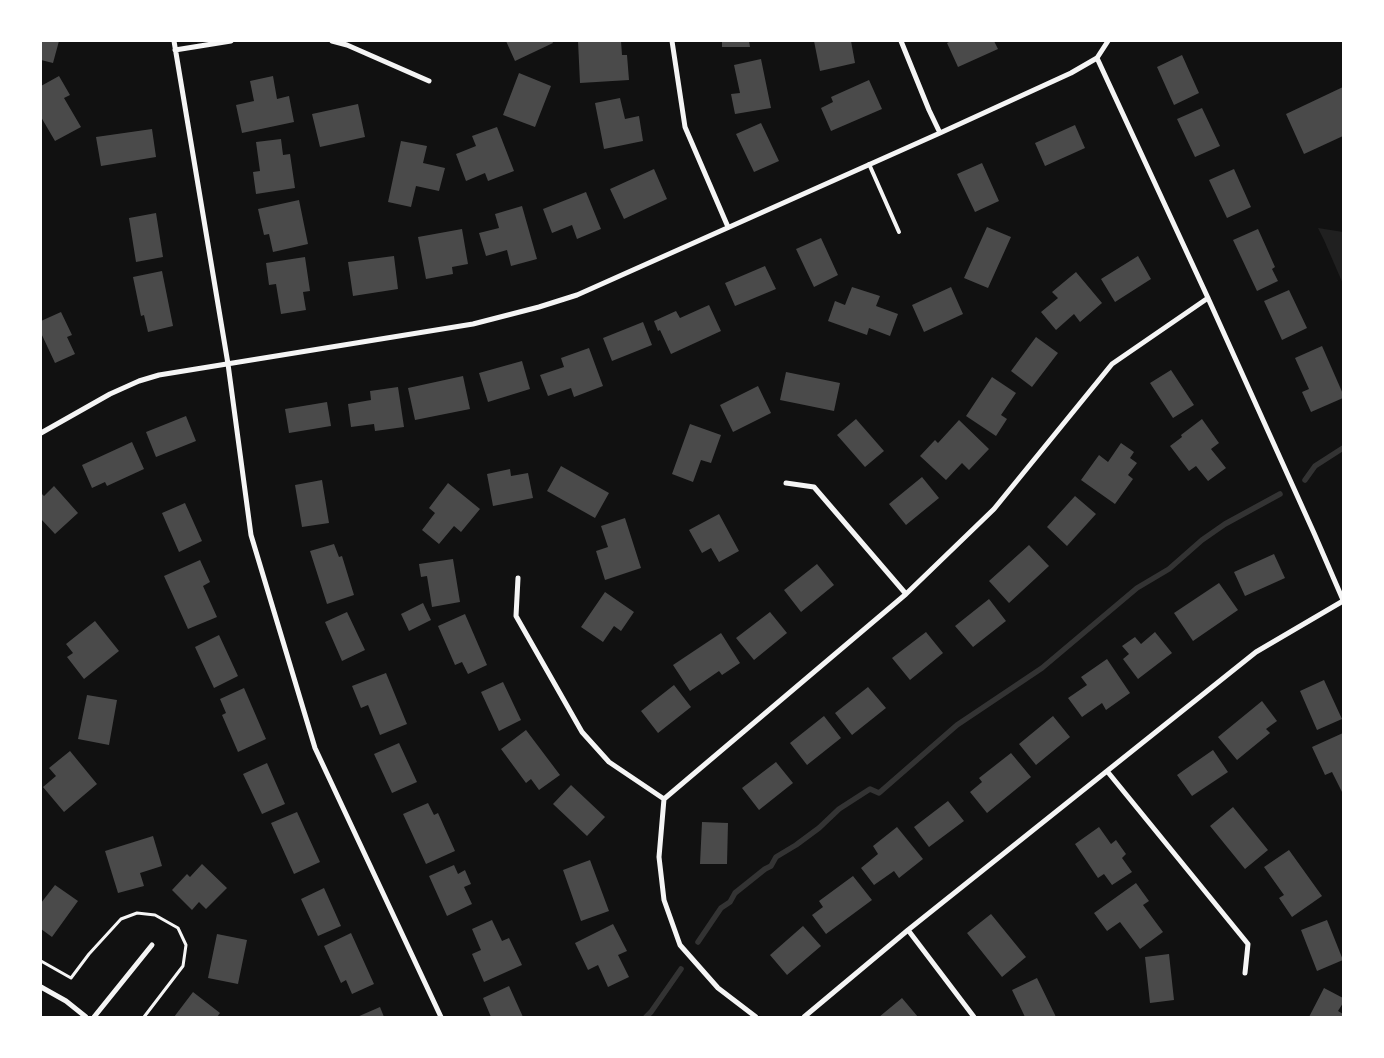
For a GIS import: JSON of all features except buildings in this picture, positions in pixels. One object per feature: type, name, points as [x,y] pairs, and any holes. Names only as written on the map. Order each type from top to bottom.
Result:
[{"type":"street","points":[[174,41],[228,364],[251,535],[316,748],[441,1017]]},
{"type":"street","points":[[175,50],[231,41]]},
{"type":"street","points":[[332,41],[346,45],[429,81]]},
{"type":"street","points":[[672,41],[685,127],[728,227]]},
{"type":"street","points":[[900,41],[940,132]]},
{"type":"street","points":[[41,433],[110,394],[159,375],[473,324],[577,295],[1071,73],[1097,58],[1108,41]]},
{"type":"street","points":[[804,1017],[908,930],[1256,652],[1343,600],[1208,298],[1097,58]]},
{"type":"street","points":[[756,1017],[718,988],[680,945],[664,900],[659,857],[664,799],[906,594],[994,509],[1112,364],[1208,298]]},
{"type":"street","points":[[786,483],[814,487],[906,594]]},
{"type":"street","points":[[518,578],[516,616],[582,732],[609,762],[664,799]]},
{"type":"street","points":[[1107,771],[1248,944],[1245,974]]},
{"type":"street","points":[[908,930],[974,1017]]},
{"type":"street","points":[[94,1017],[152,945]]},
{"type":"street","points":[[41,987],[66,1001],[86,1017]]},
{"type":"lane","points":[[869,164],[900,232]]},
{"type":"shaded area","points":[[1318,228],[1343,232],[1343,284],[1324,240]]},
{"type":"waterway","points":[[1305,480],[1315,466],[1343,448]]},
{"type":"waterway","points":[[698,942],[721,908],[730,902],[735,893],[771,866],[776,857],[796,845],[819,828],[839,809],[870,789],[879,793],[957,725],[1042,668],[1137,588],[1169,569],[1202,540],[1225,524],[1280,494]]},
{"type":"waterway","points":[[646,1017],[681,969]]}]
